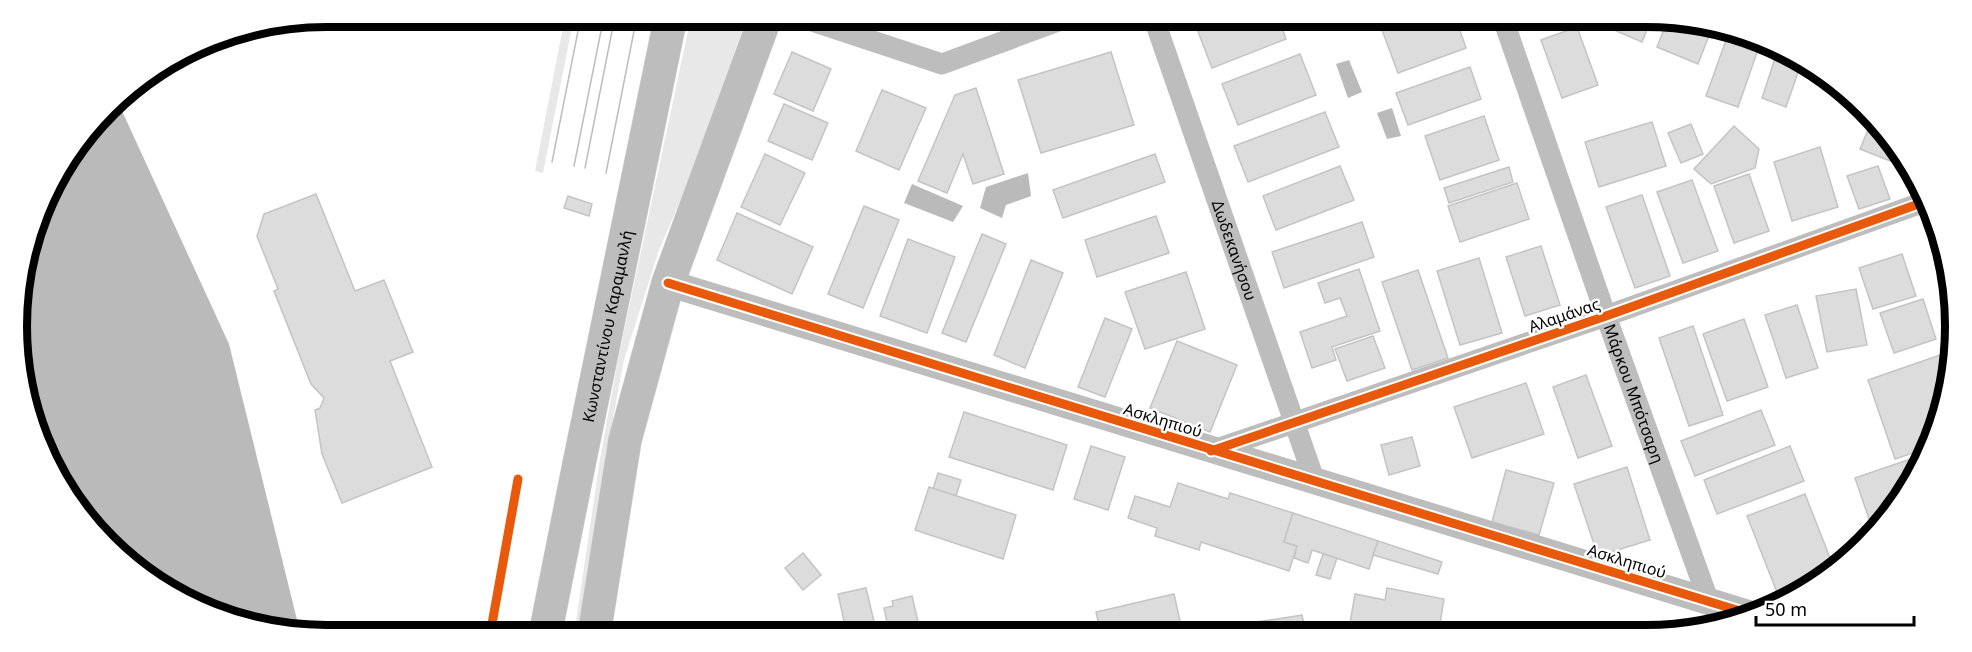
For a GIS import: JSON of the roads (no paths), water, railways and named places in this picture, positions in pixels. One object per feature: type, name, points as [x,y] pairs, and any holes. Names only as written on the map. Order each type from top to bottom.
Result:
[{"type":"highway","name":"Κωνσταντίνου Καραμανλή","points":[[547,625],[669,27]]},
{"type":"highway","points":[[596,625],[624,440],[668,283],[762,27]]},
{"type":"street","points":[[830,27],[942,64],[1042,27]]},
{"type":"street","name":"Δωδεκανήσου","points":[[1158,27],[1315,482]]},
{"type":"street","name":"Μάρκου Μπότσαρη","points":[[1506,27],[1606,316],[1710,602]]},
{"type":"street","name":"Αλαμάνας","points":[[1211,451],[1606,316],[1918,204]]},
{"type":"street","name":"Ασκληπιού","points":[[668,283],[1738,610]]},
{"type":"tram line","points":[[552,162],[579,27]]},
{"type":"tram line","points":[[574,166],[602,27]]},
{"type":"tram line","points":[[585,168],[613,27]]},
{"type":"tram line","points":[[606,173],[635,27]]}]
